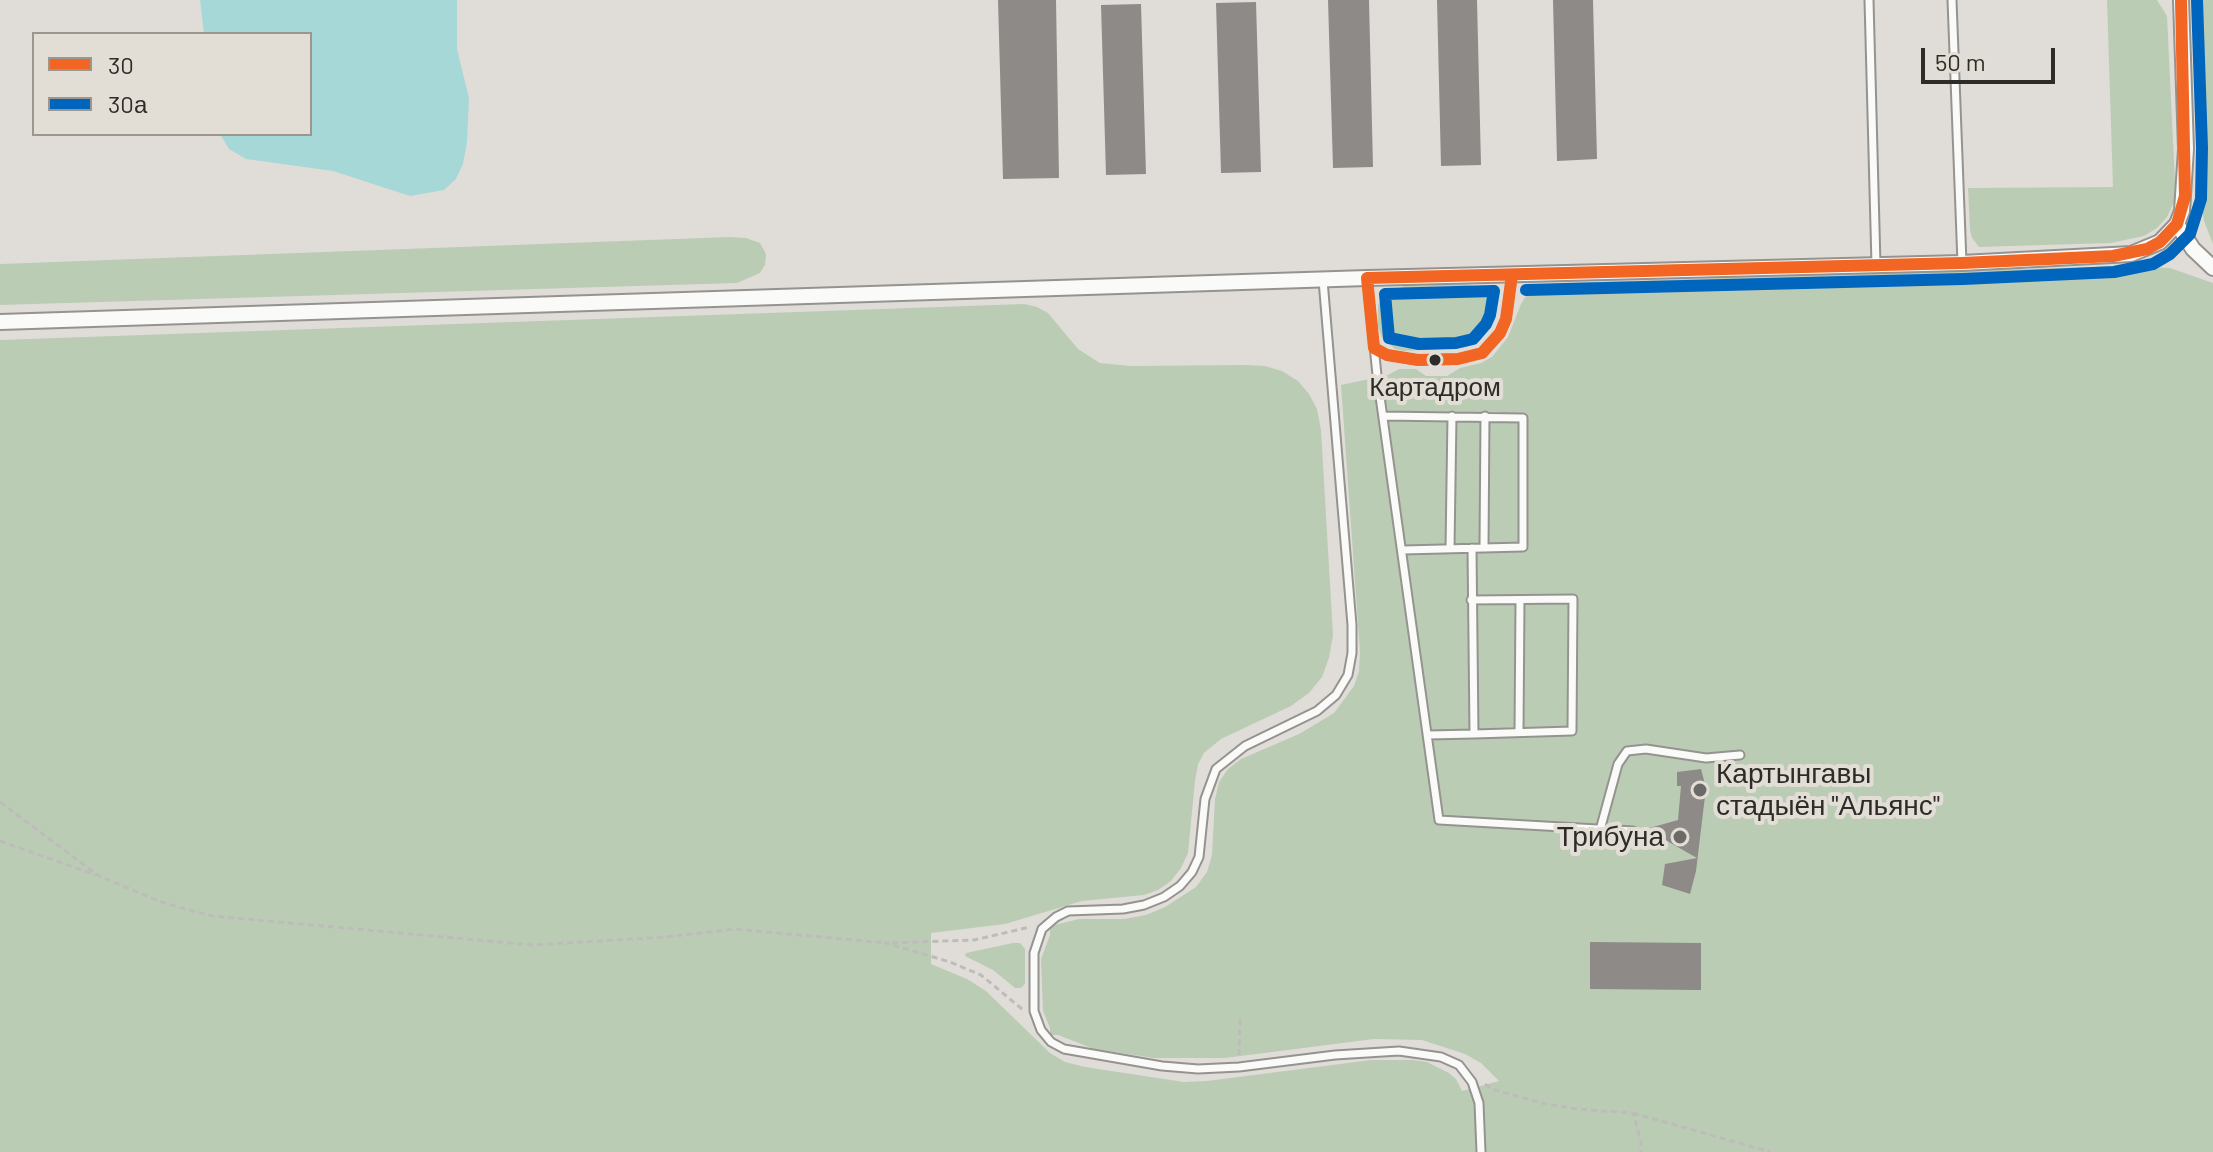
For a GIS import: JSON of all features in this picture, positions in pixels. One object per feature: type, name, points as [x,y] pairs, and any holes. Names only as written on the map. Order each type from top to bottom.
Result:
[{"type":"street","points":[[0,322],[1367,278],[1962,263],[2131,254],[2160,242],[2177,224],[2182,211],[2186,177],[2181,0]]},
{"type":"street","points":[[2177,224],[2193,249],[2213,268]]},
{"type":"lane","points":[[1869,0],[1876,265]]},
{"type":"lane","points":[[1952,0],[1962,263]]},
{"type":"lane","points":[[1374,348],[1387,355],[1418,360],[1458,359],[1482,353],[1500,333],[1506,319],[1512,275]]},
{"type":"lane","points":[[1367,278],[1439,820],[1633,831]]},
{"type":"lane","points":[[1323,280],[1352,625],[1348,675],[1336,695],[1317,711],[1292,726],[1245,746],[1216,769],[1205,799],[1199,857],[1180,886],[1144,905],[1123,909],[1082,909],[1056,917],[1038,935],[1034,953],[1033,1002],[1041,1030],[1051,1042],[1064,1049],[1162,1066],[1198,1069],[1239,1067],[1368,1052],[1421,1052],[1441,1057],[1459,1065],[1472,1082],[1479,1103],[1481,1152]]},
{"type":"lane","points":[[1383,416],[1523,418],[1523,547],[1403,550]]},
{"type":"lane","points":[[1450,548],[1452,416]]},
{"type":"lane","points":[[1484,547],[1485,416]]},
{"type":"lane","points":[[1472,548],[1474,734]]},
{"type":"lane","points":[[1428,735],[1572,731],[1573,599],[1471,600]]},
{"type":"lane","points":[[1519,732],[1520,600]]},
{"type":"lane","points":[[1600,830],[1618,764],[1627,751],[1646,749],[1706,758],[1740,755]]},
{"type":"path","points":[[0,802],[99,876]]},
{"type":"path","points":[[0,841],[164,903],[212,916],[532,945],[666,937],[735,929],[886,943],[974,940],[1031,927]]},
{"type":"path","points":[[886,943],[950,962],[981,975],[1022,1009]]},
{"type":"path","points":[[1239,1067],[1240,1019]]},
{"type":"path","points":[[1481,1081],[1492,1089],[1541,1103],[1633,1113],[1771,1152]]},
{"type":"path","points":[[1633,1113],[1641,1152]]},
{"type":"green space","points":[[2107,0],[2157,0],[2167,16],[2175,182],[2174,202],[2167,217],[2144,236],[2111,243],[1979,247],[1970,230],[1968,188],[2113,187]]},
{"type":"green space","points":[[2194,0],[2213,0],[2213,244],[2201,202]]},
{"type":"green space","points":[[730,237],[760,243],[766,254],[760,273],[737,283],[0,305],[0,264]]},
{"type":"green space","points":[[2127,266],[2170,268],[2213,283],[2213,1152],[0,1152],[0,340],[1024,304],[1048,313],[1078,349],[1100,363],[1131,366],[1245,365],[1282,371],[1298,381],[1309,394],[1317,409],[1321,430],[1333,635],[1322,677],[1309,693],[1291,706],[1221,739],[1204,753],[1195,781],[1188,853],[1171,881],[1144,895],[1082,901],[1005,924],[931,933],[931,964],[986,991],[1050,1053],[1065,1062],[1085,1067],[1184,1082],[1371,1060],[1413,1060],[1427,1062],[1449,1073],[1462,1091],[1499,1081],[1481,1063],[1465,1054],[1422,1040],[1374,1039],[1225,1058],[1154,1058],[1094,1049],[1058,1035],[1050,1035],[1043,1011],[1041,959],[1050,926],[1079,919],[1124,919],[1146,915],[1196,887],[1207,872],[1212,855],[1215,799],[1219,782],[1228,769],[1241,759],[1299,734],[1334,713],[1354,686],[1360,652],[1341,385],[1388,375],[1399,369],[1416,369],[1426,376],[1447,376],[1460,368],[1481,363],[1492,357],[1508,337],[1526,296],[1535,289],[1556,283]]},
{"type":"green space","points":[[1466,284],[1483,289],[1493,305],[1491,323],[1481,339],[1472,345],[1404,351],[1395,349],[1382,338],[1378,327],[1378,305],[1388,292],[1405,286]]},
{"type":"green space","points":[[1020,943],[1025,949],[1025,984],[1021,988],[1015,988],[993,970],[965,956],[966,953]]},
{"type":"water","points":[[200,0],[457,0],[457,49],[469,98],[467,142],[463,164],[456,179],[444,190],[410,196],[333,171],[246,159],[229,149],[221,136],[312,136],[312,32],[204,32]]},
{"type":"building","points":[[998,0],[1056,0],[1059,178],[1003,179]]},
{"type":"building","points":[[1328,0],[1369,0],[1373,167],[1333,168]]},
{"type":"building","points":[[1437,0],[1477,0],[1481,165],[1441,166]]},
{"type":"building","points":[[1553,0],[1593,0],[1597,159],[1557,161]]},
{"type":"building","points":[[1256,2],[1261,172],[1221,173],[1216,3]]},
{"type":"building","points":[[1141,4],[1146,174],[1106,175],[1101,5]]},
{"type":"building","name":"Трибуна","points":[[1701,769],[1706,788],[1696,871],[1690,894],[1662,885],[1665,864],[1697,858],[1646,829],[1678,820],[1681,786],[1677,786],[1677,772]]},
{"type":"building","points":[[1590,942],[1701,943],[1701,990],[1590,989]]},
{"type":"transit line","name":"30","points":[[1512,275],[1506,319],[1500,333],[1482,353],[1458,359],[1418,360],[1387,355],[1374,348],[1367,278],[1962,263],[2113,256],[2147,249],[2160,242],[2177,224],[2185,196],[2181,0]]},
{"type":"transit line","name":"30а","points":[[1526,290],[1963,279],[2114,272],[2153,264],[2170,254],[2190,234],[2201,199],[2197,0]]},
{"type":"transit line","name":"30а","points":[[1494,291],[1490,315],[1473,339],[1456,343],[1419,344],[1389,338],[1385,294],[1494,291]]},
{"type":"place","name":"Картадром","points":[[1435,360]]},
{"type":"place","name":"Картынгавы стадыён \"Альянс\"","points":[[1700,790]]},
{"type":"place","name":"Трибуна","points":[[1680,837]]}]
